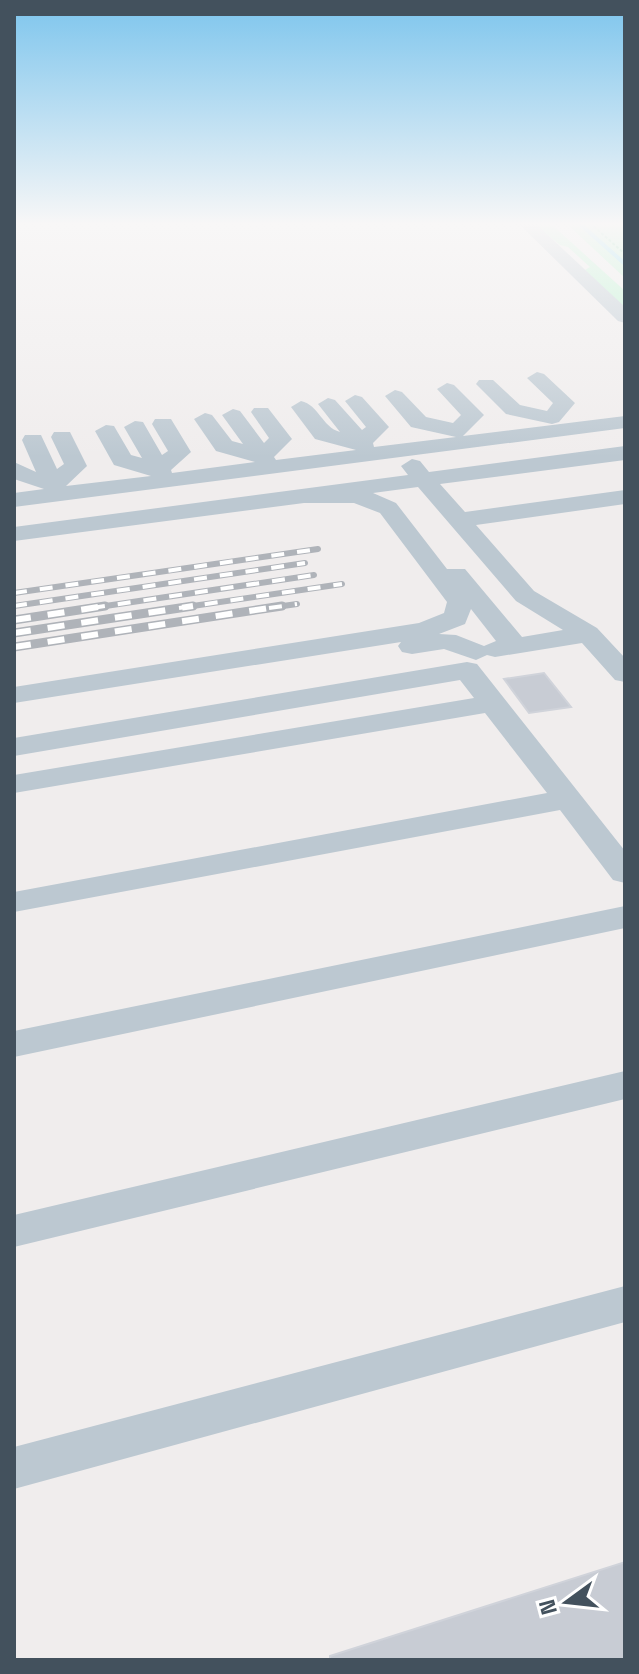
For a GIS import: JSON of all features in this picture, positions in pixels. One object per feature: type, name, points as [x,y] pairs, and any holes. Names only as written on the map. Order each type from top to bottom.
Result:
[{"type":"lane","points":[[608,301],[625,317]]},
{"type":"lane","points":[[511,381],[548,405],[559,424],[513,410],[511,381]]},
{"type":"lane","points":[[422,394],[464,436],[419,422],[422,394]]},
{"type":"lane","points":[[328,404],[378,427],[366,449],[323,434],[328,404]]},
{"type":"lane","points":[[233,415],[281,439],[266,462],[224,446],[233,415]]},
{"type":"lane","points":[[14,500],[55,489],[101,489],[162,475],[366,449],[399,451],[464,436],[559,424],[625,422]]},
{"type":"lane","points":[[135,427],[180,452],[162,475],[122,460],[135,427]]},
{"type":"lane","points":[[38,440],[76,466],[55,489],[26,472],[38,440]]},
{"type":"lane","points":[[399,451],[414,480],[459,520],[525,596],[588,634],[625,674]]},
{"type":"lane","points":[[14,534],[625,453]]},
{"type":"lane","points":[[14,469],[16,473],[55,489]]},
{"type":"lane","points":[[414,480],[393,487],[390,496],[515,646]]},
{"type":"lane","points":[[101,489],[117,520]]},
{"type":"lane","points":[[14,695],[425,630],[456,618],[460,602],[388,508],[373,499],[353,494],[294,496]]},
{"type":"lane","points":[[459,520],[625,497]]},
{"type":"lane","points":[[14,747],[472,661],[515,646],[588,634]]},
{"type":"lane","points":[[14,710],[446,641],[472,661],[493,703],[567,799],[619,858]]},
{"type":"lane","points":[[14,784],[493,703]]},
{"type":"lane","points":[[14,902],[567,799]]},
{"type":"lane","points":[[14,1044],[625,917]]},
{"type":"lane","points":[[14,1231],[625,1085]]},
{"type":"lane","points":[[14,1468],[625,1304]]},
{"type":"building","points":[[544,673],[571,707],[529,713],[504,679]]},
{"type":"building","points":[[625,1562],[625,1660],[330,1660],[330,1656]]},
{"type":"railway","points":[[14,593],[318,549]]},
{"type":"railway","points":[[14,606],[305,563]]},
{"type":"railway","points":[[92,608],[314,575]]},
{"type":"railway","points":[[179,608],[342,584]]},
{"type":"railway","points":[[269,608],[297,604]]},
{"type":"railway","points":[[92,608],[105,606]]},
{"type":"railway","points":[[14,633],[193,606]]},
{"type":"railway","points":[[14,647],[282,606]]},
{"type":"railway","points":[[14,620],[92,608]]}]
